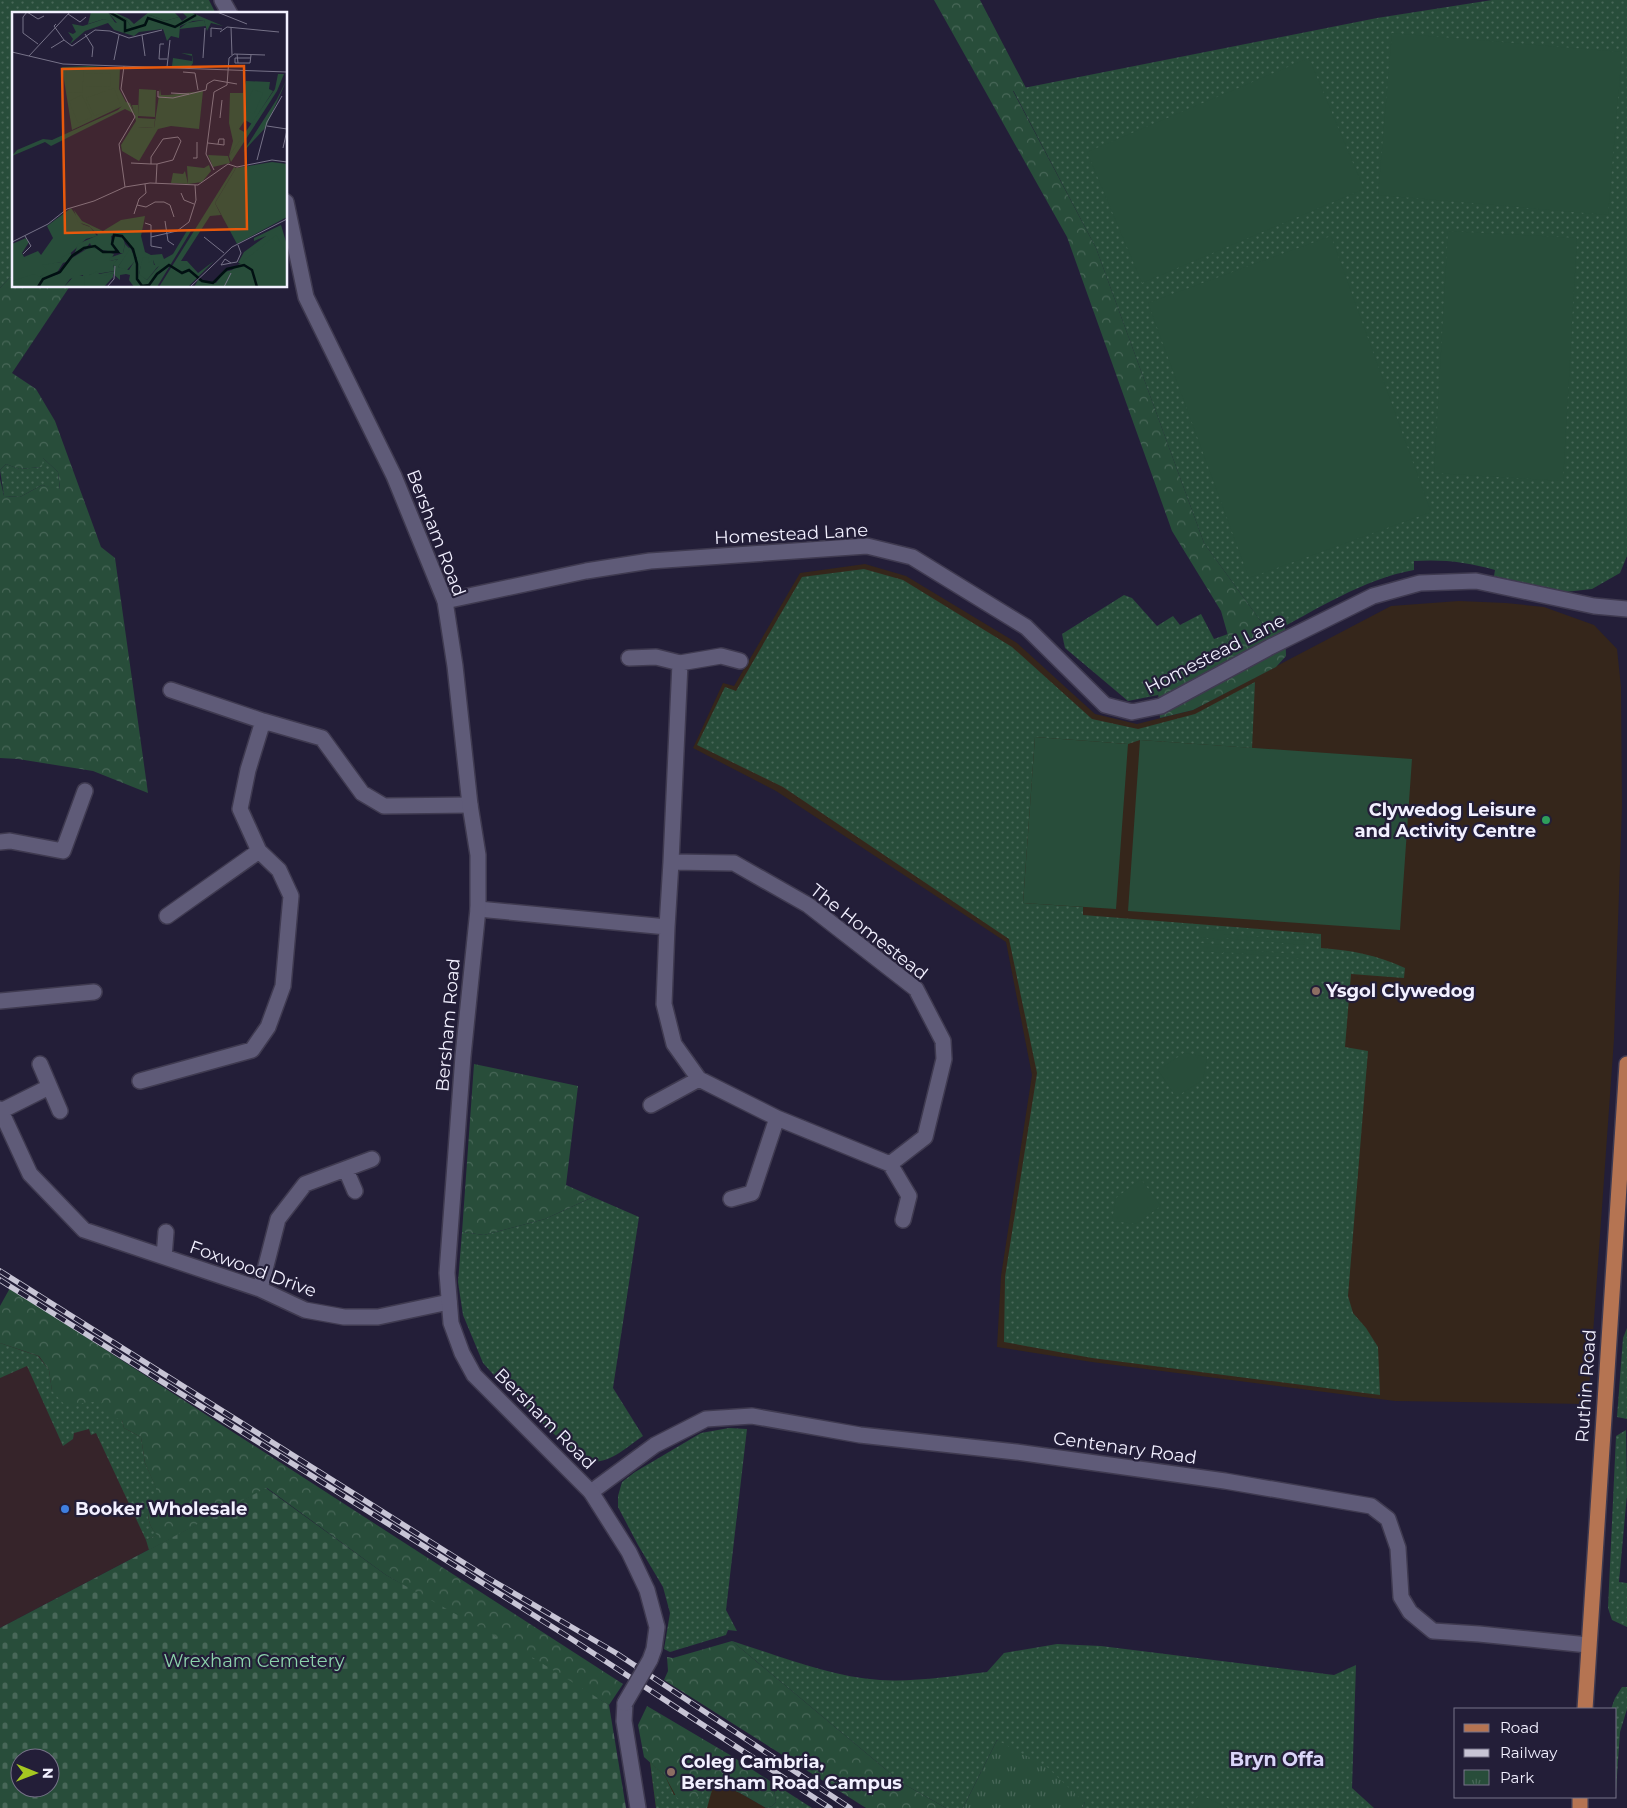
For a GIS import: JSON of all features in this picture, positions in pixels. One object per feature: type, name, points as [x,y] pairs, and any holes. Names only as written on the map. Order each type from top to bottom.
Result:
[{"type":"main road","name":"Ruthin Road","points":[[1585,1708],[1627,1064]]},
{"type":"street","points":[[222,0],[229,12]]},
{"type":"street","name":"Bersham Road","points":[[288,212],[306,297],[394,476],[445,601],[455,666],[470,805],[478,855],[478,908],[463,1056],[447,1273],[451,1323],[462,1353],[474,1375],[591,1492],[629,1552],[647,1590],[657,1628],[654,1649],[650,1660],[625,1704],[624,1721],[638,1808]]},
{"type":"street","name":"Homestead Lane","points":[[445,601],[586,571],[650,561],[867,546],[912,557],[1026,627],[1105,705],[1132,712],[1161,706],[1270,647],[1373,596],[1420,583],[1476,581],[1594,606],[1627,609]]},
{"type":"street","points":[[629,658],[656,657],[680,662],[721,656],[740,661]]},
{"type":"street","points":[[680,662],[664,1004],[674,1044],[699,1079],[777,1118],[890,1164],[909,1196],[903,1220]]},
{"type":"street","points":[[171,690],[262,721],[322,738],[362,793],[384,806],[470,805]]},
{"type":"street","points":[[140,1081],[252,1050],[268,1027],[283,986],[291,896],[279,870],[259,851],[240,809],[248,770],[262,721]]},
{"type":"street","points":[[0,842],[10,841],[63,851],[84,790]]},
{"type":"street","points":[[167,916],[259,851]]},
{"type":"street","name":"The Homestead","points":[[671,862],[734,863],[808,905],[916,989],[943,1041],[944,1059],[925,1137],[890,1164]]},
{"type":"street","points":[[478,908],[667,927]]},
{"type":"street","points":[[0,1001],[94,992]]},
{"type":"street","points":[[40,1064],[60,1111]]},
{"type":"street","points":[[651,1105],[699,1079]]},
{"type":"street","name":"Foxwood Drive","points":[[49,1086],[0,1110],[30,1174],[84,1230],[260,1289],[305,1310],[344,1317],[378,1317],[449,1302]]},
{"type":"street","points":[[731,1199],[752,1193],[777,1118]]},
{"type":"street","points":[[260,1289],[278,1219],[304,1184],[372,1159]]},
{"type":"street","points":[[346,1170],[354,1191]]},
{"type":"street","name":"Foxwood Drive","points":[[164,1258],[166,1232]]},
{"type":"street","name":"Centenary Road","points":[[591,1492],[655,1445],[706,1419],[752,1416],[860,1435],[1016,1452],[1225,1481],[1371,1506],[1388,1519],[1398,1548],[1402,1598],[1410,1612],[1433,1631],[1588,1645]]},
{"type":"shaded area","name":"Ysgol Clywedog","points":[[865,564],[906,576],[1017,643],[1095,714],[1137,724],[1193,710],[1391,606],[1459,601],[1544,607],[1594,625],[1617,649],[1621,687],[1622,806],[1614,1039],[1588,1404],[1395,1401],[1092,1362],[997,1347],[1001,1276],[1032,1075],[1006,942],[776,791],[693,748],[723,683],[734,686],[800,573]]},
{"type":"shaded area","points":[[0,1315],[266,1488],[0,1628]]},
{"type":"shaded area","name":"Coleg Cambria, Bersham Road Campus","points":[[649,1754],[740,1793],[766,1808],[656,1808]]},
{"type":"green space","points":[[0,0],[209,0],[215,12],[12,12],[12,275],[0,288]]},
{"type":"green space","points":[[934,0],[980,0],[1026,88],[1013,91],[1096,248],[1204,543],[1270,634],[1285,626],[1286,656],[1276,667],[1193,710],[1160,718],[1158,692],[1178,676],[1217,658],[1229,639],[1221,611],[1172,531],[1067,237]]},
{"type":"green space","points":[[1492,0],[1627,0],[1627,556],[1620,573],[1592,589],[1565,592],[1494,576],[1495,570],[1475,565],[1435,560],[1414,561],[1414,570],[1376,580],[1358,588],[1270,634],[1204,543],[1096,248],[1013,90],[1377,18]]},
{"type":"green space","points":[[1392,33],[1622,52],[1608,215],[1378,195]]},
{"type":"green space","points":[[1309,58],[1364,189],[1142,283],[1087,152]]},
{"type":"green space","points":[[1448,231],[1577,238],[1563,481],[1434,473]]},
{"type":"green space","points":[[1331,236],[1431,512],[1249,578],[1148,303]]},
{"type":"green space","points":[[12,275],[12,288],[69,288],[12,373],[36,389],[55,421],[101,547],[115,558],[148,793],[93,771],[18,759],[0,758],[0,479],[4,496],[20,497],[42,485],[60,489],[58,472],[43,458],[42,467],[19,469],[6,464],[0,470],[0,288]]},
{"type":"green space","points":[[42,457],[58,472],[60,490],[42,485],[20,497],[4,496],[0,470],[6,464],[19,469],[42,467]]},
{"type":"green space","points":[[864,569],[903,580],[1012,647],[1092,719],[1138,729],[1195,714],[1255,682],[1252,748],[1140,740],[1128,744],[1035,737],[1023,903],[1083,907],[1083,915],[1321,934],[1321,948],[1364,954],[1405,968],[1404,978],[1351,974],[1345,1047],[1368,1051],[1348,1296],[1353,1313],[1366,1328],[1378,1347],[1380,1395],[1092,1358],[1004,1342],[1005,1277],[1037,1073],[1009,939],[783,787],[697,745],[725,687],[736,691],[802,577]]},
{"type":"green space","points":[[1124,595],[1132,598],[1157,626],[1173,616],[1180,625],[1201,614],[1214,639],[1228,634],[1229,639],[1216,658],[1178,676],[1158,692],[1158,695],[1128,701],[1065,648],[1062,634]]},
{"type":"green space","points":[[1035,737],[1128,744],[1116,909],[1023,903]]},
{"type":"green space","points":[[1140,740],[1412,759],[1400,930],[1128,911]]},
{"type":"green space","points":[[1200,929],[1224,931],[1224,934],[1305,941],[1304,945],[1224,938],[1223,940],[1200,937]]},
{"type":"green space","points":[[1200,943],[1224,945],[1224,948],[1305,955],[1304,959],[1200,951]]},
{"type":"green space","points":[[1184,1053],[1207,1057],[1203,1080],[1176,1097],[1158,1070]]},
{"type":"green space","points":[[474,1064],[578,1086],[566,1185],[593,1197],[545,1219],[484,1235],[462,1232]]},
{"type":"green space","points":[[1141,1179],[1161,1206],[1136,1224],[1112,1221],[1116,1198]]},
{"type":"green space","points":[[593,1197],[639,1217],[613,1388],[643,1436],[614,1456],[591,1462],[582,1460],[510,1393],[483,1363],[463,1315],[458,1282],[462,1232],[484,1235],[545,1219]]},
{"type":"green space","points":[[10,1288],[623,1684],[609,1705],[386,1575],[267,1488],[149,1550],[146,1540],[157,1535],[152,1529],[148,1512],[148,1508],[156,1506],[156,1488],[145,1463],[141,1437],[124,1428],[122,1420],[106,1415],[101,1401],[65,1405],[52,1391],[49,1370],[39,1356],[0,1343],[0,1306]]},
{"type":"green space","points":[[1627,1328],[1627,1419],[1617,1417],[1623,1338]]},
{"type":"green space","points":[[0,1343],[38,1356],[49,1370],[52,1391],[101,1401],[122,1420],[124,1428],[141,1437],[145,1463],[156,1487],[156,1506],[148,1508],[149,1520],[158,1535],[146,1540],[96,1433],[91,1435],[89,1429],[74,1433],[73,1439],[63,1446],[27,1366],[0,1378]]},
{"type":"green space","points":[[729,1428],[747,1429],[726,1610],[737,1631],[728,1630],[726,1635],[670,1652],[664,1649],[670,1613],[663,1587],[618,1507],[618,1496],[622,1482],[635,1472],[701,1433]]},
{"type":"green space","points":[[1626,1430],[1627,1494],[1619,1582],[1627,1583],[1627,1627],[1612,1620],[1608,1608],[1616,1436]]},
{"type":"green space","name":"Wrexham Cemetery","points":[[266,1488],[386,1575],[527,1654],[609,1705],[626,1808],[0,1808],[0,1628]]},
{"type":"green space","points":[[732,1641],[824,1670],[843,1675],[880,1680],[947,1677],[987,1672],[1004,1653],[1057,1644],[1101,1646],[1334,1675],[1356,1665],[1352,1788],[1374,1808],[1082,1808],[1085,1803],[997,1740],[963,1808],[946,1808],[902,1783]]},
{"type":"green space","points":[[732,1641],[902,1783],[946,1808],[866,1808],[664,1680],[668,1671],[667,1657],[673,1658]]},
{"type":"green space","points":[[1622,1687],[1627,1687],[1627,1709],[1620,1732],[1617,1776],[1617,1708],[1611,1708]]},
{"type":"green space","points":[[647,1706],[773,1783],[776,1802],[766,1808],[740,1793],[715,1782],[712,1790],[704,1789],[696,1801],[687,1802],[677,1798],[665,1776],[644,1757],[638,1725]]},
{"type":"green space","points":[[997,1740],[1047,1767],[1085,1803],[1082,1808],[963,1808]]},
{"type":"green space","points":[[650,1762],[665,1776],[674,1795],[704,1789],[712,1790],[707,1808],[656,1808]]},
{"type":"green space","points":[[773,1783],[812,1808],[766,1808],[776,1802]]},
{"type":"green space","points":[[1199,1794],[1228,1808],[1192,1808]]},
{"type":"railway","points":[[0,1271],[488,1578],[616,1653],[850,1808]]},
{"type":"railway","points":[[0,1280],[570,1638],[830,1808]]},
{"type":"place","name":"Clywedog Leisure and Activity Centre","points":[[1546,820]]},
{"type":"place","name":"Ysgol Clywedog","points":[[1316,991]]},
{"type":"place","name":"Booker Wholesale","points":[[65,1509]]},
{"type":"place","name":"Coleg Cambria, Bersham Road Campus","points":[[671,1772]]},
{"type":"district","name":"Bryn Offa","points":[[1277,1759]]}]
